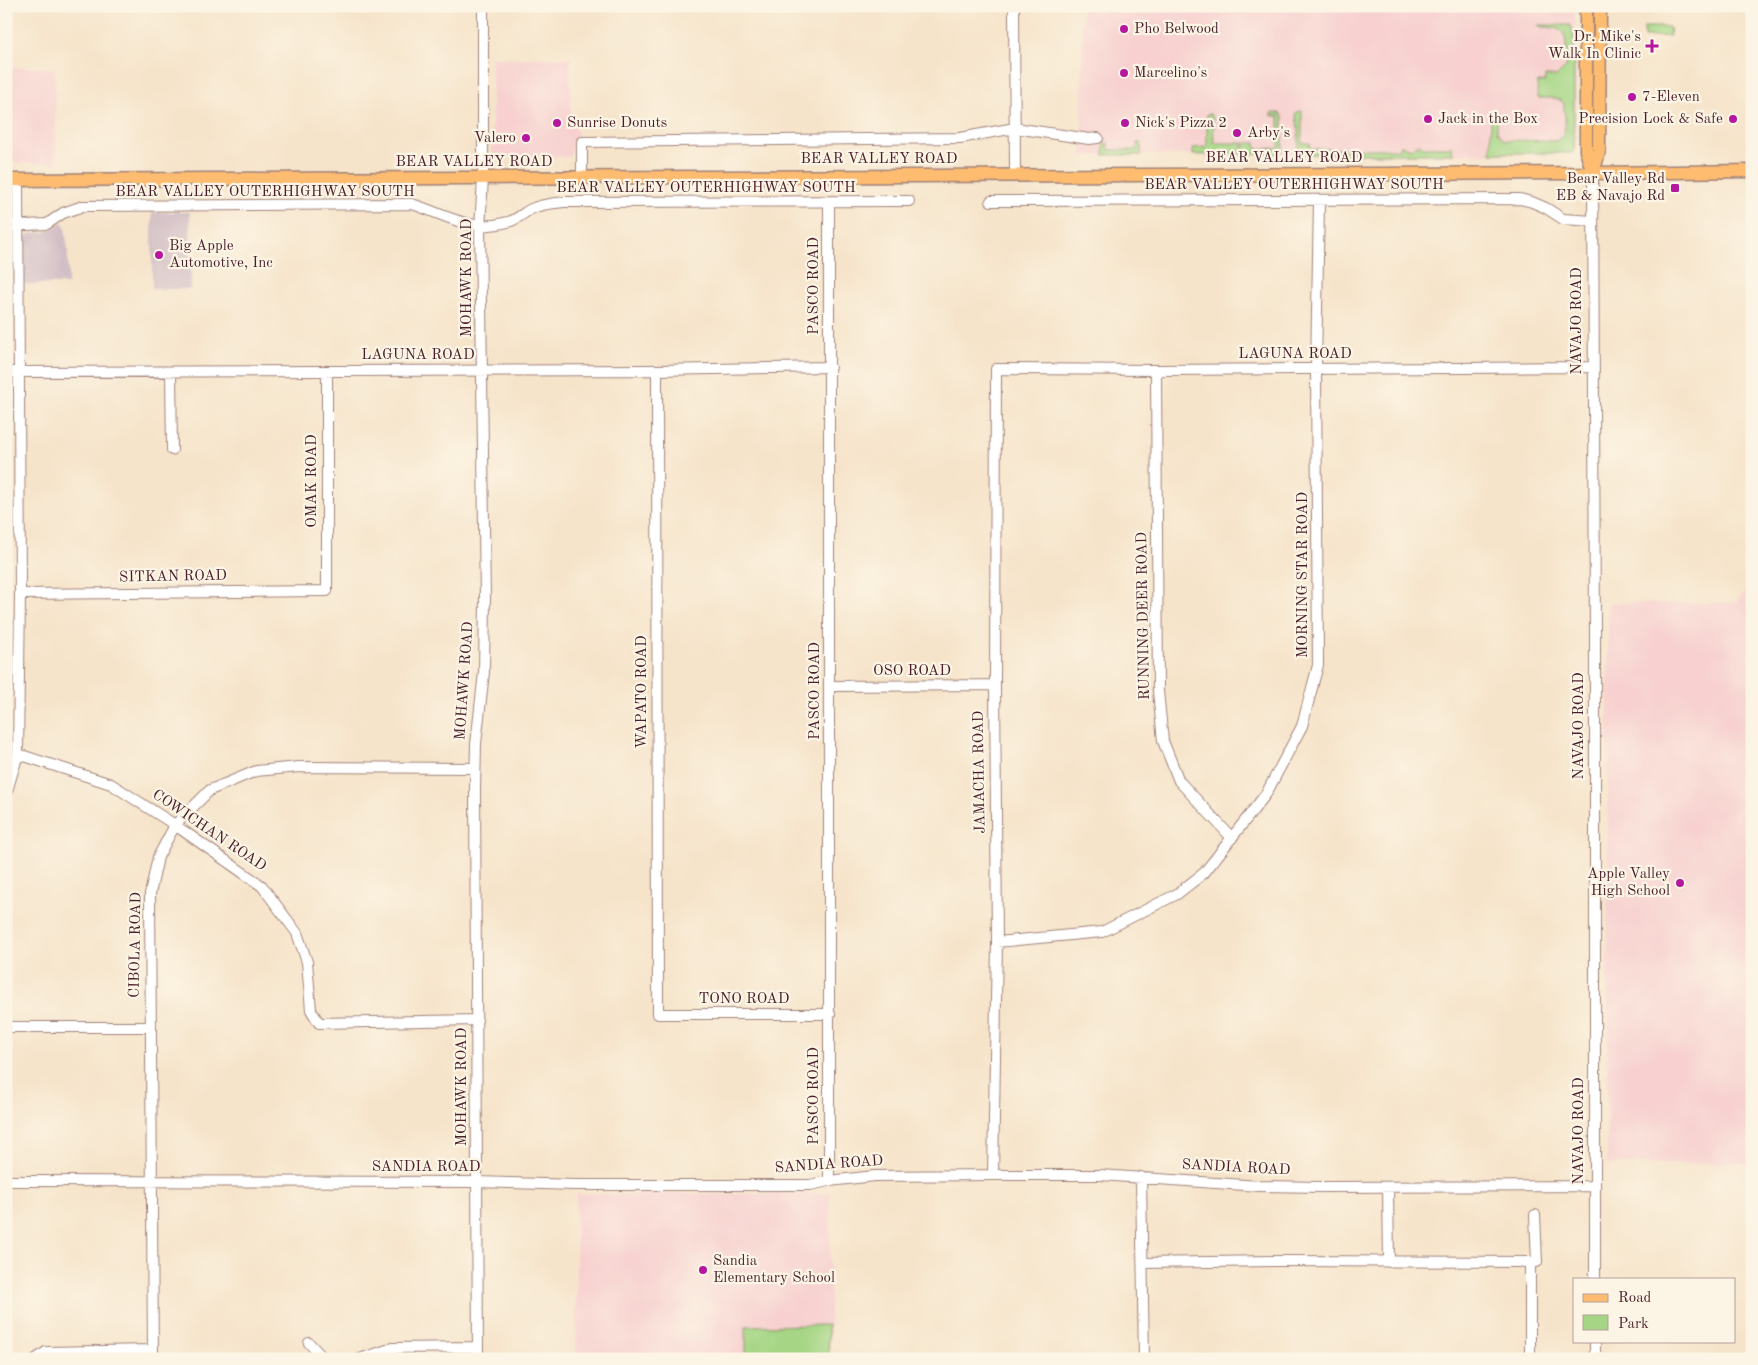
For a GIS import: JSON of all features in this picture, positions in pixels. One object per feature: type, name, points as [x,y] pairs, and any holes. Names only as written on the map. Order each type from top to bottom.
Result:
[{"type":"main road","name":"NAVAJO ROAD","points":[[1586,6],[1586,151],[1593,173]]},
{"type":"main road","name":"NAVAJO ROAD","points":[[1593,173],[1600,152],[1600,6]]},
{"type":"main road","name":"BEAR VALLEY ROAD","points":[[12,180],[1752,171]]},
{"type":"street","name":"MOHAWK ROAD","points":[[478,1359],[475,768],[484,672],[485,600],[480,227],[483,178],[483,6]]},
{"type":"street","points":[[1014,6],[1015,175]]},
{"type":"street","points":[[582,177],[582,142],[960,138],[1015,128],[1098,138]]},
{"type":"street","name":"NAVAJO ROAD","points":[[1593,173],[1595,1278]]},
{"type":"street","points":[[6,794],[18,754],[20,594],[18,226],[12,180]]},
{"type":"street","name":"BEAR VALLEY OUTERHIGHWAY SOUTH","points":[[991,201],[1520,200],[1532,202],[1564,218],[1593,221]]},
{"type":"street","name":"BEAR VALLEY OUTERHIGHWAY SOUTH","points":[[6,226],[47,224],[63,213],[83,206],[412,204],[435,211],[453,221],[480,227],[509,222],[532,208],[545,204],[565,202],[909,201]]},
{"type":"street","name":"MORNING STAR ROAD","points":[[997,942],[1102,932],[1177,894],[1204,874],[1266,794],[1302,726],[1318,665],[1316,369],[1319,201]]},
{"type":"street","name":"PASCO ROAD","points":[[829,202],[829,1180]]},
{"type":"street","name":"LAGUNA ROAD","points":[[6,372],[657,370],[830,367]]},
{"type":"street","name":"LAGUNA ROAD","points":[[996,369],[1156,370],[1594,367]]},
{"type":"street","name":"JAMACHA ROAD","points":[[993,1174],[997,942],[994,685],[996,369]]},
{"type":"street","name":"WAPATO ROAD","points":[[657,370],[658,1014]]},
{"type":"street","name":"RUNNING DEER ROAD","points":[[1156,370],[1158,691],[1163,741],[1179,781],[1232,838]]},
{"type":"street","name":"OMAK ROAD","points":[[327,371],[327,591]]},
{"type":"street","points":[[171,372],[172,450]]},
{"type":"street","name":"SITKAN ROAD","points":[[20,594],[327,591]]},
{"type":"street","name":"OSO ROAD","points":[[830,686],[994,685]]},
{"type":"street","name":"COWICHAN ROAD","points":[[18,754],[111,784],[175,825],[262,886],[297,933],[307,962],[311,1010],[319,1023],[477,1020]]},
{"type":"street","name":"CIBOLA ROAD","points":[[153,1354],[150,894],[158,857],[175,825],[210,790],[256,771],[299,767],[475,768]]},
{"type":"street","name":"TONO ROAD","points":[[658,1014],[830,1014]]},
{"type":"street","points":[[6,1027],[150,1027]]},
{"type":"street","name":"SANDIA ROAD","points":[[6,1181],[810,1185],[829,1180],[875,1176],[993,1174],[1141,1177],[1259,1186],[1595,1186]]},
{"type":"street","points":[[1141,1177],[1144,1359]]},
{"type":"street","points":[[1388,1187],[1389,1262]]},
{"type":"street","points":[[1143,1263],[1537,1262],[1535,1215]]},
{"type":"street","points":[[1530,1262],[1530,1359]]},
{"type":"street","points":[[1595,1342],[1595,1359]]},
{"type":"street","points":[[309,1343],[324,1359]]},
{"type":"street","points":[[360,1359],[393,1348],[478,1347]]},
{"type":"street","points":[[36,1359],[46,1352],[153,1354]]},
{"type":"shaded area","points":[[1082,6],[1575,6],[1576,153],[1082,155]]},
{"type":"shaded area","points":[[492,58],[570,58],[571,127],[576,128],[578,135],[573,141],[568,157],[494,156],[492,152]]},
{"type":"shaded area","points":[[6,68],[55,68],[56,163],[6,163]]},
{"type":"shaded area","points":[[152,212],[190,212],[191,289],[152,289]]},
{"type":"shaded area","points":[[62,222],[65,227],[68,251],[68,284],[23,284],[25,237],[31,233],[46,232]]},
{"type":"shaded area","points":[[6,233],[11,233],[11,287],[6,290]]},
{"type":"shaded area","name":"Apple Valley High School","points":[[1752,583],[1752,1163],[1607,1164],[1608,603],[1736,603]]},
{"type":"shaded area","name":"Sandia Elementary School","points":[[830,1193],[830,1359],[576,1359],[576,1194]]},
{"type":"green space","points":[[1538,25],[1570,25],[1570,28],[1574,31],[1574,150],[1572,153],[1491,153],[1491,112],[1494,110],[1497,114],[1497,132],[1504,140],[1555,141],[1563,135],[1565,120],[1564,104],[1556,98],[1538,98],[1537,92],[1538,82],[1545,82],[1545,76],[1557,76],[1566,67],[1566,40],[1559,29],[1539,27]]},
{"type":"green space","points":[[1644,27],[1669,27],[1670,36],[1644,37]]},
{"type":"green space","points":[[1302,111],[1302,143],[1310,143],[1310,149],[1400,149],[1401,145],[1411,149],[1419,144],[1423,147],[1452,147],[1453,154],[1305,154],[1302,150],[1299,150],[1296,115],[1297,112]]},
{"type":"green space","points":[[1272,113],[1280,113],[1283,117],[1283,151],[1279,151],[1276,154],[1245,154],[1245,143],[1256,143],[1257,149],[1279,148],[1279,116],[1272,116]]},
{"type":"green space","points":[[1207,114],[1211,114],[1213,118],[1214,142],[1243,143],[1243,154],[1193,155],[1193,148],[1207,147]]},
{"type":"green space","points":[[1104,143],[1108,143],[1109,150],[1137,150],[1137,143],[1141,143],[1141,155],[1104,155]]},
{"type":"green space","points":[[828,1325],[829,1359],[746,1359],[746,1326]]},
{"type":"place","name":"Pho Belwood","points":[[1124,29]]},
{"type":"place","name":"Dr. Mike's Walk In Clinic","points":[[1652,46]]},
{"type":"place","name":"Marcelino's","points":[[1124,73]]},
{"type":"place","name":"7-Eleven","points":[[1632,97]]},
{"type":"place","name":"Jack in the Box","points":[[1428,119]]},
{"type":"place","name":"Precision Lock & Safe","points":[[1733,119]]},
{"type":"place","name":"Sunrise Donuts","points":[[557,123]]},
{"type":"place","name":"Nick's Pizza 2","points":[[1125,123]]},
{"type":"place","name":"Arby's","points":[[1237,133]]},
{"type":"place","name":"Valero","points":[[526,138]]},
{"type":"place","name":"Bear Valley Rd EB & Navajo Rd","points":[[1675,188]]},
{"type":"place","name":"Big Apple Automotive, Inc","points":[[159,255]]},
{"type":"place","name":"Apple Valley High School","points":[[1680,883]]},
{"type":"place","name":"Sandia Elementary School","points":[[703,1270]]}]
